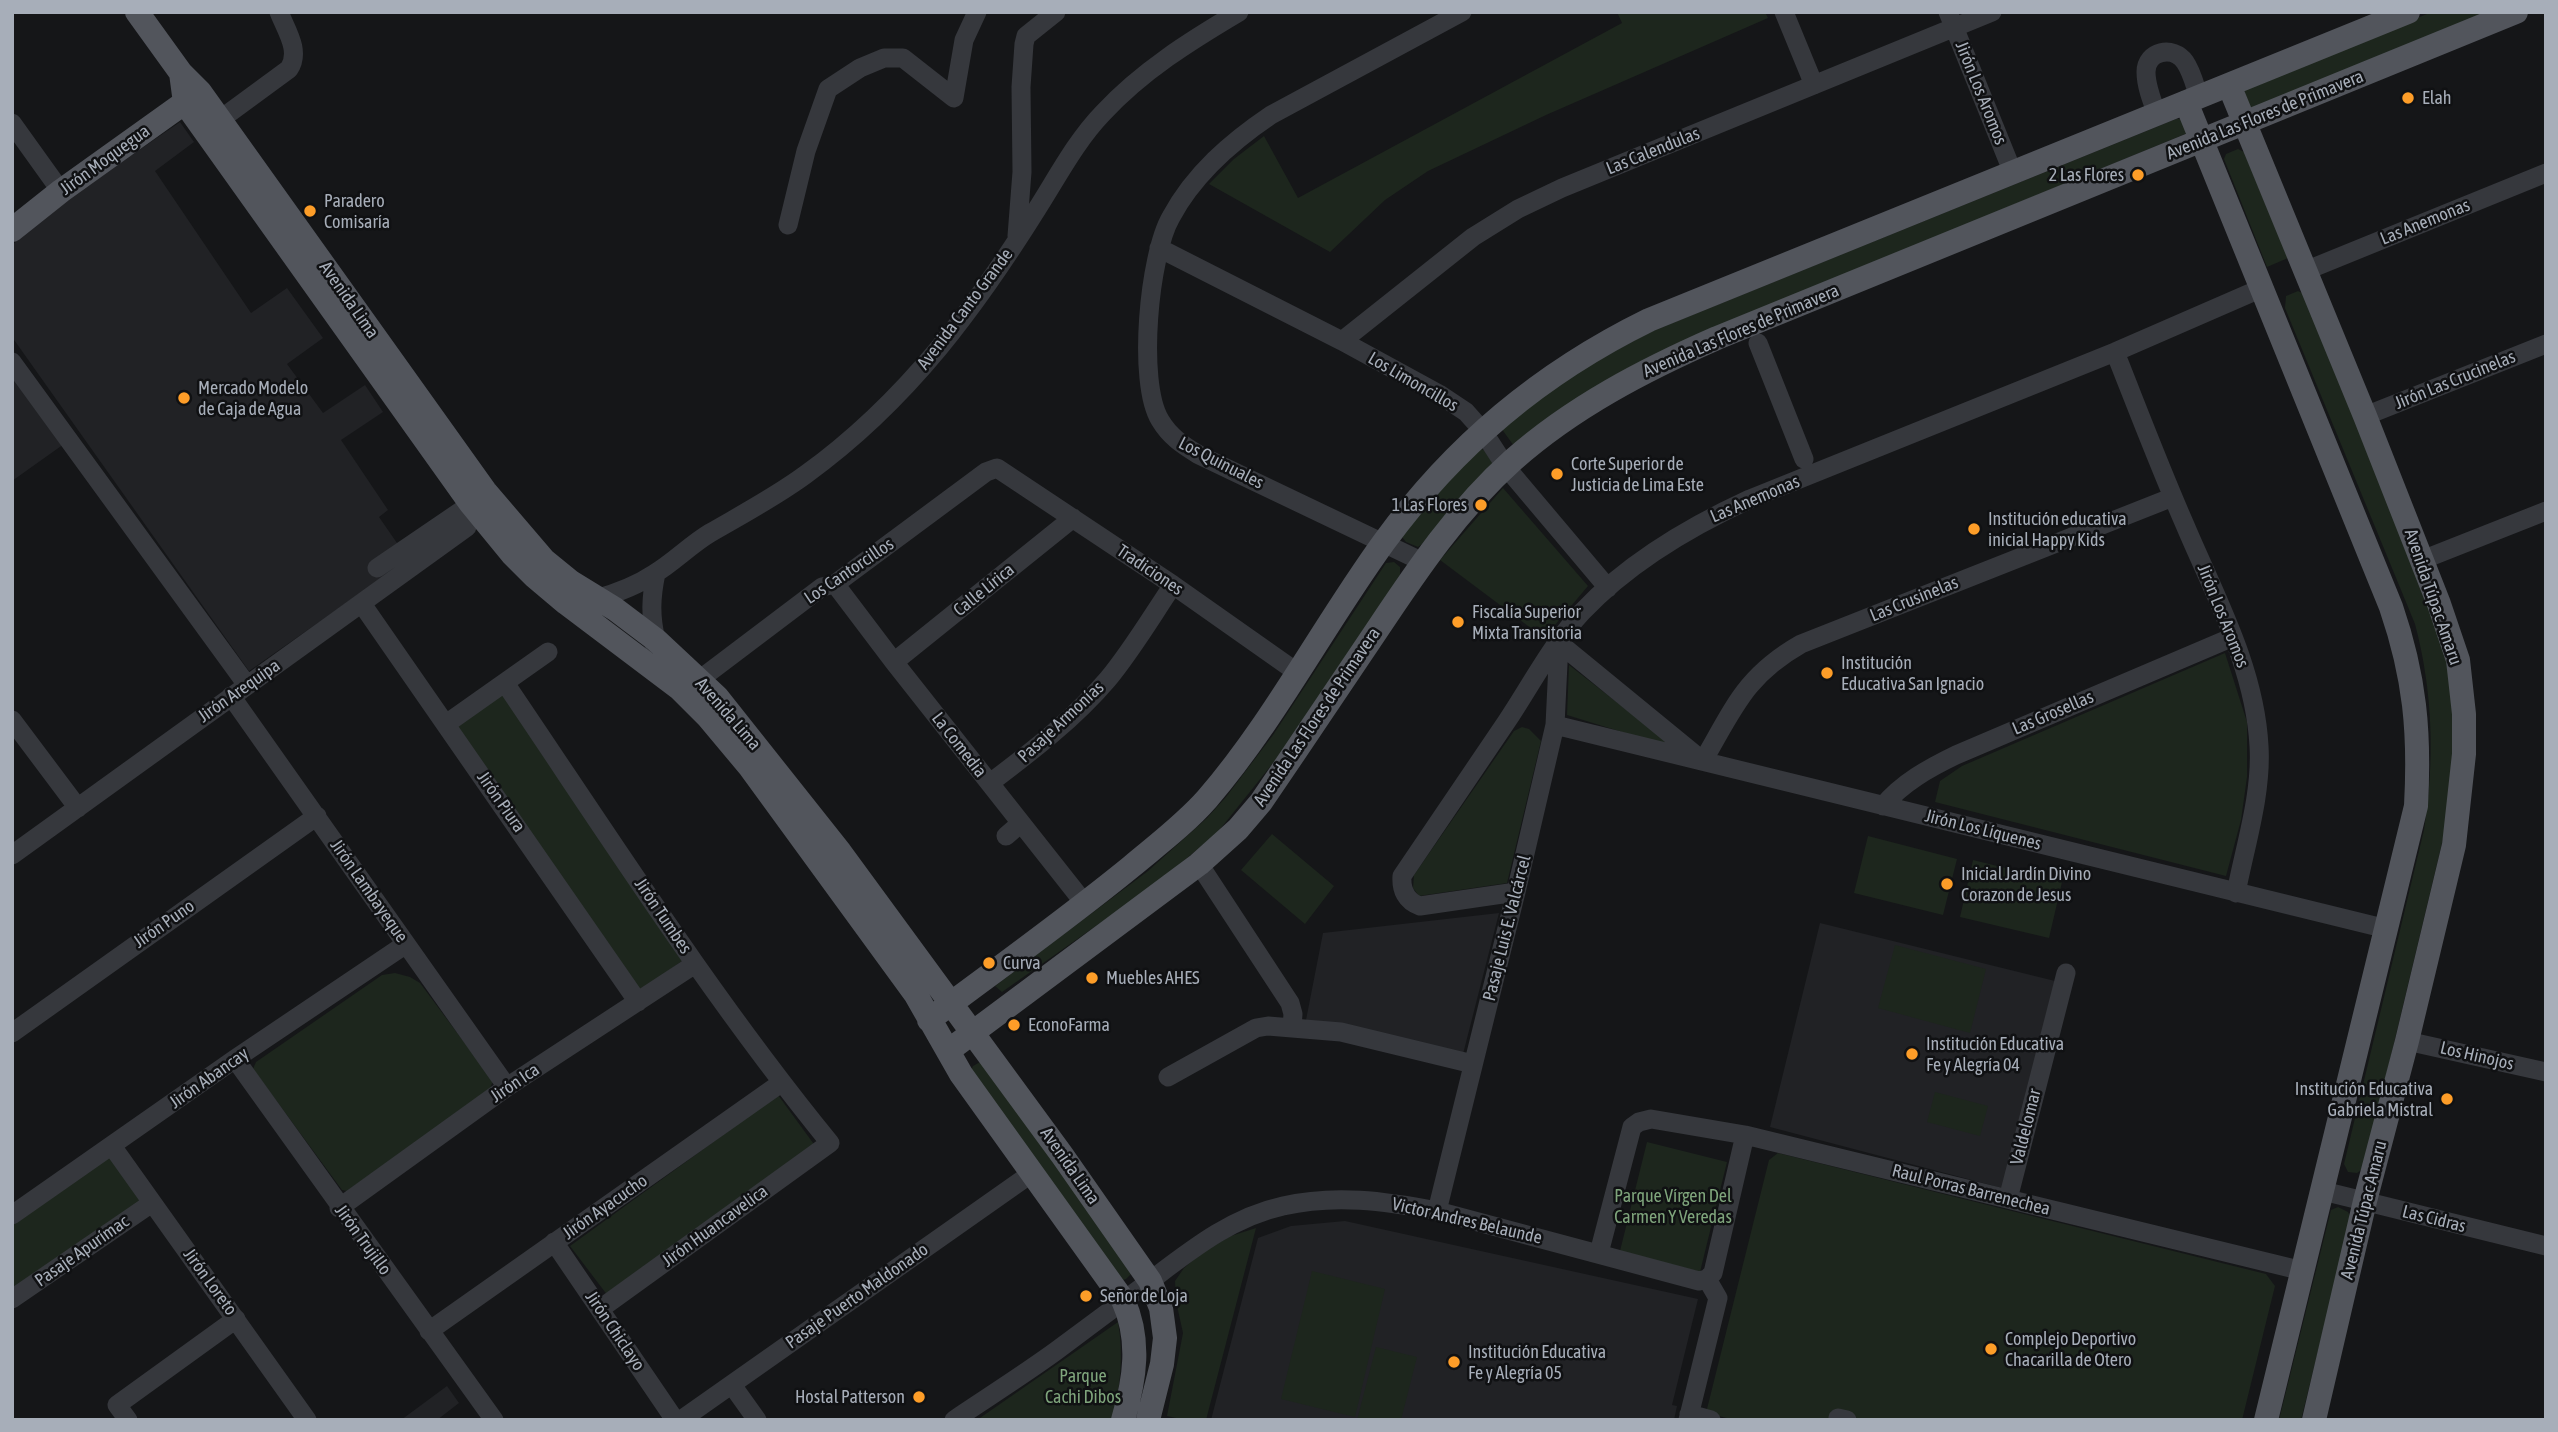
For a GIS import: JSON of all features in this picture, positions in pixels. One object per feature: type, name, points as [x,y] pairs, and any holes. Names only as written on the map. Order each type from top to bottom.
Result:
[{"type":"main road","points":[[137,12],[181,73],[192,97]]},
{"type":"main road","points":[[929,1020],[1085,904],[1204,803],[1240,761],[1384,542],[1451,461],[1482,430],[1557,371],[1612,338],[1649,320],[2408,12]]},
{"type":"main road","name":"Avenida Las Flores de Primavera","points":[[948,1051],[1199,864],[1238,829],[1261,802],[1423,562],[1469,503],[1506,467],[1565,420],[1631,378],[1667,360],[2516,12]]},
{"type":"main road","name":"Avenida Túpac Amaru","points":[[2229,85],[2422,559],[2458,660],[2464,713],[2464,754],[2454,845],[2365,1201],[2314,1420]]},
{"type":"main road","name":"Avenida Lima","points":[[192,97],[485,491],[544,560],[571,582],[632,621],[650,650],[749,766],[916,995],[961,1074],[1122,1300],[1132,1323],[1135,1345],[1133,1379],[1123,1420]]},
{"type":"main road","name":"Jirón Moquegua","points":[[12,230],[61,191],[192,97]]},
{"type":"main road","points":[[2193,100],[2202,140],[2401,636],[2413,687],[2417,733],[2416,806],[2266,1420]]},
{"type":"main road","name":"Avenida Lima","points":[[212,125],[469,515],[566,603],[699,680],[793,792],[952,1003],[1150,1281],[1161,1308],[1165,1338],[1149,1420]]},
{"type":"street","points":[[212,125],[289,69],[295,61],[295,51],[279,12]]},
{"type":"street","points":[[789,225],[806,151],[828,89],[860,68],[884,58],[903,58],[954,98],[964,40],[977,12]]},
{"type":"street","points":[[1017,241],[1022,172],[1021,87],[1024,44],[1026,36],[1056,12]]},
{"type":"street","name":"Avenida Canto Grande","points":[[596,598],[636,585],[656,573],[702,538],[803,477],[871,420],[908,384],[941,346],[1017,241],[1081,139],[1102,114],[1130,86],[1165,58],[1239,12]]},
{"type":"street","name":"Los Quinuales","points":[[1423,562],[1199,455],[1172,438],[1158,418],[1151,389],[1147,331],[1159,248],[1170,218],[1202,174],[1231,144],[1271,115],[1462,12]]},
{"type":"street","points":[[1784,12],[1814,85]]},
{"type":"street","name":"Las Calendulas","points":[[1342,341],[1461,246],[1518,209],[1562,188],[1814,85],[1951,20],[1992,12]]},
{"type":"street","name":"Jirón Los Aromos","points":[[1951,20],[2013,173]]},
{"type":"street","points":[[2157,114],[2149,92],[2146,72],[2148,62],[2154,55],[2165,51],[2184,60],[2193,100]]},
{"type":"street","points":[[12,123],[55,183]]},
{"type":"street","name":"Las Anemonas","points":[[2305,271],[2546,173]]},
{"type":"street","name":"Los Limoncillos","points":[[1159,248],[1342,341],[1440,394],[1466,412],[1482,430],[1506,467],[1608,588]]},
{"type":"street","name":"Las Anemonas","points":[[1516,892],[1420,906],[1412,904],[1406,897],[1402,876],[1559,643],[1581,613],[1608,588],[1646,558],[1703,521],[1749,499],[2115,352],[2262,288]]},
{"type":"street","points":[[1758,343],[1804,459]]},
{"type":"street","name":"Jirón Las Crucinelas","points":[[2365,416],[2546,344]]},
{"type":"street","name":"Jirón Los Aromos","points":[[2115,352],[2233,637],[2254,697],[2259,749],[2256,793],[2236,893]]},
{"type":"street","name":"Jirón Lambayeque","points":[[12,362],[239,690],[317,816],[507,1087]]},
{"type":"street","name":"Los Cantorcillos","points":[[699,680],[822,587],[835,584],[991,468],[1001,469]]},
{"type":"street","name":"Tradiciones","points":[[1001,469],[1298,673]]},
{"type":"street","name":"Las Crusinelas","points":[[1703,761],[1739,698],[1758,674],[1775,659],[1801,645],[2173,497]]},
{"type":"street","points":[[2422,559],[2546,511]]},
{"type":"street","points":[[377,568],[469,515]]},
{"type":"street","name":"Jirón Arequipa","points":[[12,855],[362,604],[469,515]]},
{"type":"street","name":"Calle Lírica","points":[[894,662],[1073,518]]},
{"type":"street","points":[[650,650],[652,597],[656,573]]},
{"type":"street","name":"La Comedia","points":[[835,584],[1085,904]]},
{"type":"street","name":"Pasaje Armonías","points":[[990,783],[1080,709],[1108,678],[1173,585]]},
{"type":"street","name":"Jirón Piura","points":[[362,604],[638,1002]]},
{"type":"street","name":"Las Grosellas","points":[[1883,806],[1914,778],[1956,755],[2233,637]]},
{"type":"street","name":"Jirón Los Líquenes","points":[[1559,643],[1703,761]]},
{"type":"street","name":"Pasaje Luis E. Valcárcel","points":[[1437,1211],[1555,725],[1559,643]]},
{"type":"street","points":[[446,724],[548,652]]},
{"type":"street","name":"Jirón Tumbes","points":[[505,683],[695,964],[781,1083],[830,1143]]},
{"type":"street","points":[[12,720],[78,808]]},
{"type":"street","name":"Jirón Los Líquenes","points":[[1555,725],[2387,929]]},
{"type":"street","name":"Jirón Puno","points":[[12,1033],[317,816]]},
{"type":"street","points":[[1006,836],[1021,823]]},
{"type":"street","points":[[1199,864],[1290,1003],[1292,1027]]},
{"type":"street","name":"Jirón Abancay","points":[[12,1215],[235,1059],[407,944]]},
{"type":"street","name":"Jirón Ica","points":[[339,1208],[507,1087],[695,964]]},
{"type":"street","name":"Valdelomar","points":[[2008,1199],[2066,972]]},
{"type":"street","points":[[1168,1077],[1256,1028],[1292,1027],[1341,1032],[1473,1064]]},
{"type":"street","name":"Los Hinojos","points":[[2407,1041],[2546,1072]]},
{"type":"street","name":"Jirón Trujillo","points":[[235,1059],[339,1208],[494,1420]]},
{"type":"street","name":"Jirón Ayacucho","points":[[429,1331],[781,1083]]},
{"type":"street","name":"Raul Porras Barrenechea","points":[[1600,1253],[1632,1127],[1651,1119],[1745,1135],[2303,1271]]},
{"type":"street","points":[[1711,1420],[1688,1417],[1718,1298],[1707,1279],[1713,1273],[1745,1135]]},
{"type":"street","name":"Jirón Huancavelica","points":[[600,1309],[830,1143]]},
{"type":"street","name":"Jirón Loreto","points":[[112,1146],[307,1420]]},
{"type":"street","name":"Pasaje Puerto Maldonado","points":[[681,1420],[1032,1173]]},
{"type":"street","name":"Las Cidras","points":[[2323,1191],[2546,1247]]},
{"type":"street","name":"Victor Andres Belaunde","points":[[954,1420],[1055,1352],[1189,1250],[1219,1232],[1281,1206],[1317,1200],[1356,1199],[1437,1211],[1699,1281],[1707,1279]]},
{"type":"street","name":"Pasaje Apurímac","points":[[12,1299],[152,1203]]},
{"type":"street","name":"Jirón Chiclayo","points":[[554,1242],[676,1420]]},
{"type":"street","points":[[122,1412],[236,1319]]},
{"type":"street","points":[[732,1385],[757,1420]]},
{"type":"shaded area","name":"Mercado Modelo de Caja de Agua","points":[[180,122],[194,142],[155,171],[251,313],[287,288],[323,338],[287,364],[323,413],[365,385],[383,412],[341,440],[388,510],[379,517],[397,543],[458,525],[249,671],[12,337],[12,245],[56,207]]},
{"type":"shaded area","points":[[12,370],[64,444],[12,481]]},
{"type":"shaded area","points":[[1499,913],[1462,1058],[1306,1020],[1323,933]]},
{"type":"shaded area","name":"Institución Educativa Fe y Alegría 04","points":[[1820,923],[2055,981],[2002,1188],[1770,1127]]},
{"type":"shaded area","name":"Institución Educativa Fe y Alegría 05","points":[[1345,1221],[1698,1299],[1672,1405],[1677,1406],[1674,1420],[1211,1420],[1258,1238],[1291,1226]]},
{"type":"shaded area","points":[[447,1386],[459,1403],[437,1420],[401,1420]]},
{"type":"green space","points":[[1617,12],[1765,12],[1768,18],[1546,115],[1428,171],[1385,200],[1330,252],[1209,184],[1234,159],[1264,136],[1298,198],[1622,23]]},
{"type":"green space","points":[[2432,12],[2497,12],[2251,109],[2244,94],[2245,88],[2250,85]]},
{"type":"green space","points":[[2176,119],[2182,119],[2190,132],[1749,314],[1514,446],[1501,428],[1553,388],[1648,333]]},
{"type":"green space","points":[[2238,149],[2244,152],[2288,258],[2267,267],[2224,159],[2226,154]]},
{"type":"green space","points":[[2298,291],[2306,295],[2449,659],[2456,735],[2449,814],[2364,1168],[2357,1173],[2348,1172],[2344,1164],[2428,804],[2431,752],[2429,701],[2415,624],[2285,308],[2286,296]]},
{"type":"green space","points":[[1479,448],[1484,450],[1493,463],[1422,544],[1418,547],[1406,542],[1402,537],[1404,531]]},
{"type":"green space","points":[[1503,488],[1588,586],[1544,638],[1440,560]]},
{"type":"green space","points":[[1394,562],[1400,567],[1400,577],[1285,748],[1217,833],[1157,883],[1002,992],[995,986],[1148,871],[1207,818],[1273,735],[1386,563]]},
{"type":"green space","points":[[2225,653],[2247,722],[2247,777],[2241,820],[2226,876],[1935,802],[1940,781],[1962,766]]},
{"type":"green space","points":[[1569,665],[1677,749],[1567,715]]},
{"type":"green space","points":[[504,688],[689,956],[637,993],[452,725]]},
{"type":"green space","points":[[1522,727],[1529,729],[1541,741],[1507,883],[1419,896],[1413,888],[1414,875],[1514,731]]},
{"type":"green space","points":[[1272,834],[1334,886],[1305,924],[1241,870]]},
{"type":"green space","points":[[1868,836],[1957,859],[1943,915],[1854,893]]},
{"type":"green space","points":[[1973,860],[2062,882],[2049,938],[1960,917]]},
{"type":"green space","points":[[1895,945],[1986,969],[1970,1033],[1878,1008]]},
{"type":"green space","points":[[395,973],[420,983],[493,1081],[489,1091],[347,1191],[342,1190],[253,1069],[256,1062],[382,975]]},
{"type":"green space","points":[[982,1061],[1132,1273],[1126,1279],[1120,1281],[971,1070]]},
{"type":"green space","points":[[1935,1092],[1988,1106],[1980,1136],[1927,1122]]},
{"type":"green space","points":[[778,1095],[816,1147],[608,1296],[570,1246]]},
{"type":"green space","name":"Parque Vírgen Del Carmen Y Veredas","points":[[1647,1142],[1727,1162],[1700,1272],[1620,1251]]},
{"type":"green space","points":[[112,1148],[150,1202],[12,1295],[12,1218]]},
{"type":"green space","name":"Complejo Deportivo Chacarilla de Otero","points":[[1778,1153],[2266,1274],[2275,1286],[2242,1420],[1735,1420],[1706,1413],[1769,1160]]},
{"type":"green space","points":[[2338,1207],[2348,1212],[2351,1218],[2301,1420],[2279,1420],[2331,1210]]},
{"type":"green space","points":[[1256,1228],[1206,1420],[1185,1420],[1167,1416],[1183,1333],[1175,1281],[1184,1268],[1205,1250],[1231,1236]]},
{"type":"green space","points":[[1312,1271],[1385,1289],[1355,1417],[1281,1399]]},
{"type":"green space","name":"Parque Cachi Dibos","points":[[1118,1322],[1120,1371],[1113,1420],[977,1420]]},
{"type":"green space","points":[[1376,1347],[1417,1357],[1401,1420],[1357,1420]]},
{"type":"place","name":"Elah","points":[[2408,98]]},
{"type":"place","name":"2 Las Flores","points":[[2138,175]]},
{"type":"place","name":"Paradero Comisaría","points":[[310,211]]},
{"type":"place","name":"Mercado Modelo de Caja de Agua","points":[[184,398]]},
{"type":"place","name":"Corte Superior de Justicia de Lima Este","points":[[1557,474]]},
{"type":"place","name":"1 Las Flores","points":[[1481,505]]},
{"type":"place","name":"Institución educativa inicial Happy Kids","points":[[1974,529]]},
{"type":"place","name":"Fiscalía Superior Mixta Transitoria","points":[[1458,622]]},
{"type":"place","name":"Institución Educativa San Ignacio","points":[[1827,673]]},
{"type":"place","name":"Inicial Jardín Divino Corazon de Jesus","points":[[1947,884]]},
{"type":"place","name":"Curva","points":[[989,963]]},
{"type":"place","name":"Muebles AHES","points":[[1092,978]]},
{"type":"place","name":"EconoFarma","points":[[1014,1025]]},
{"type":"place","name":"Institución Educativa Fe y Alegría 04","points":[[1912,1054]]},
{"type":"place","name":"Institución Educativa Gabriela Mistral","points":[[2447,1099]]},
{"type":"place","name":"Señor de Loja","points":[[1086,1296]]},
{"type":"place","name":"Complejo Deportivo Chacarilla de Otero","points":[[1991,1349]]},
{"type":"place","name":"Institución Educativa Fe y Alegría 05","points":[[1454,1362]]},
{"type":"place","name":"Hostal Patterson","points":[[919,1397]]}]
